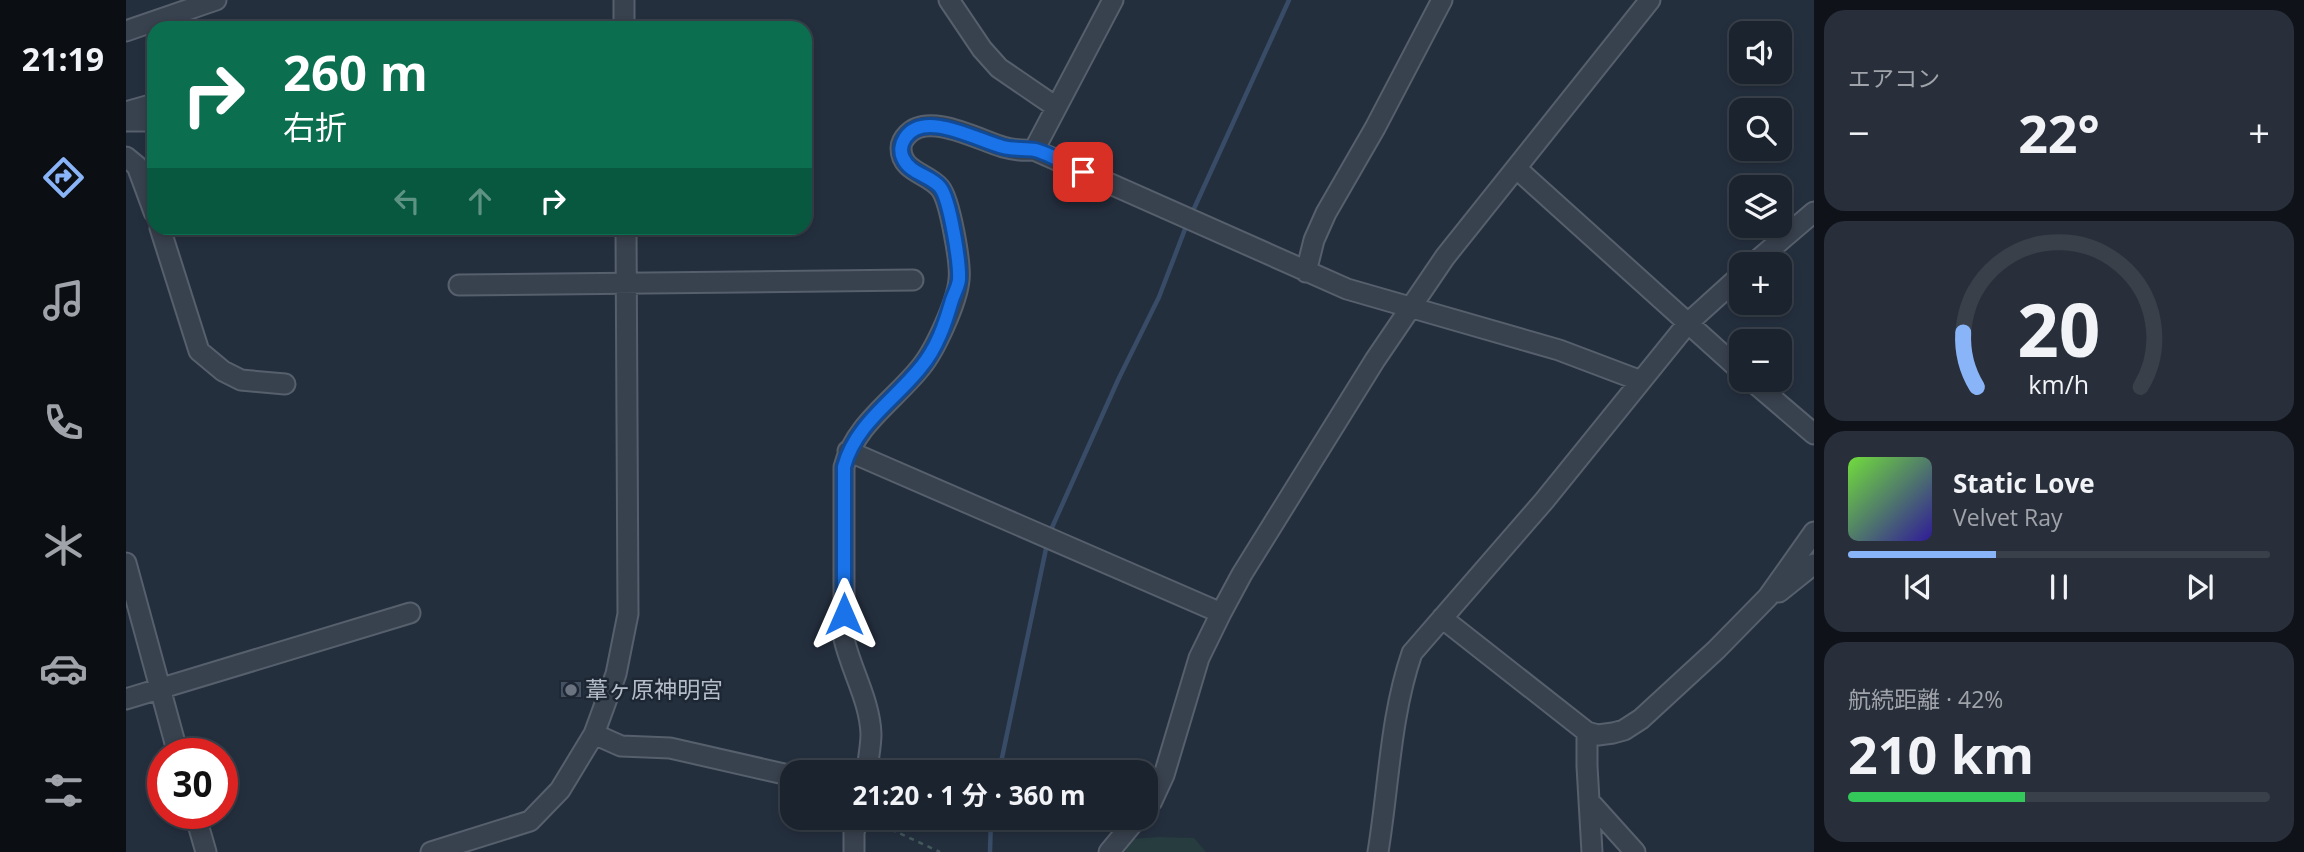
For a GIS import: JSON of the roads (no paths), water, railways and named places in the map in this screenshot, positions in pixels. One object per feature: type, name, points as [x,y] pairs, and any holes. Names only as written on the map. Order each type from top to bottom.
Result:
[{"type":"street","points":[[155,21],[216,0]]},
{"type":"street","points":[[624,0],[624,21]]},
{"type":"street","points":[[949,0],[982,49],[999,68],[1056,107]]},
{"type":"street","points":[[1034,150],[1113,0]]},
{"type":"street","points":[[1306,272],[1314,240],[1326,214],[1442,0]]},
{"type":"street","points":[[1158,788],[1199,658],[1242,574],[1410,307],[1445,257],[1650,0]]},
{"type":"street","points":[[126,31],[147,24]]},
{"type":"street","points":[[126,112],[147,106]]},
{"type":"street","points":[[126,121],[147,121]]},
{"type":"street","points":[[868,760],[871,734],[868,713],[844,639],[844,467],[848,451],[858,434],[922,366],[943,331],[959,280],[952,218],[940,188],[909,167],[902,157],[901,144],[906,135],[915,129],[924,126],[943,127],[1001,147],[1020,151],[1034,150],[1347,289],[1559,350],[1641,381]]},
{"type":"street","points":[[136,165],[147,194]]},
{"type":"street","points":[[1517,169],[1729,360]]},
{"type":"street","points":[[1767,252],[1814,212]]},
{"type":"street","points":[[162,235],[199,351],[223,371],[241,380],[285,384]]},
{"type":"street","points":[[431,852],[468,846],[530,821],[560,790],[594,734],[616,674],[628,614],[626,235]]},
{"type":"street","points":[[459,285],[913,280]]},
{"type":"street","points":[[1378,852],[1394,720],[1412,653],[1544,501],[1688,323],[1729,286]]},
{"type":"street","points":[[1765,392],[1814,434]]},
{"type":"street","points":[[848,451],[1222,613]]},
{"type":"street","points":[[1442,618],[1587,732],[1598,735],[1613,733],[1624,730],[1641,719],[1716,650],[1768,597],[1814,532]]},
{"type":"street","points":[[126,563],[173,738]]},
{"type":"street","points":[[1768,597],[1782,590],[1814,564]]},
{"type":"street","points":[[126,699],[410,613]]},
{"type":"street","points":[[1587,732],[1592,852]]},
{"type":"street","points":[[594,734],[621,746],[670,748],[780,773]]},
{"type":"street","points":[[1590,802],[1635,852]]},
{"type":"street","points":[[199,829],[206,852]]},
{"type":"street","points":[[853,852],[855,830]]},
{"type":"street","points":[[1109,852],[1127,830]]},
{"type":"waterway","points":[[1192,213],[1289,0]]},
{"type":"waterway","points":[[1050,532],[1118,380],[1159,297],[1187,224]]},
{"type":"waterway","points":[[1002,760],[1047,544]]},
{"type":"waterway","points":[[990,852],[991,830]]},
{"type":"place","name":"葦ヶ原神明宮","points":[[571,690]]}]
